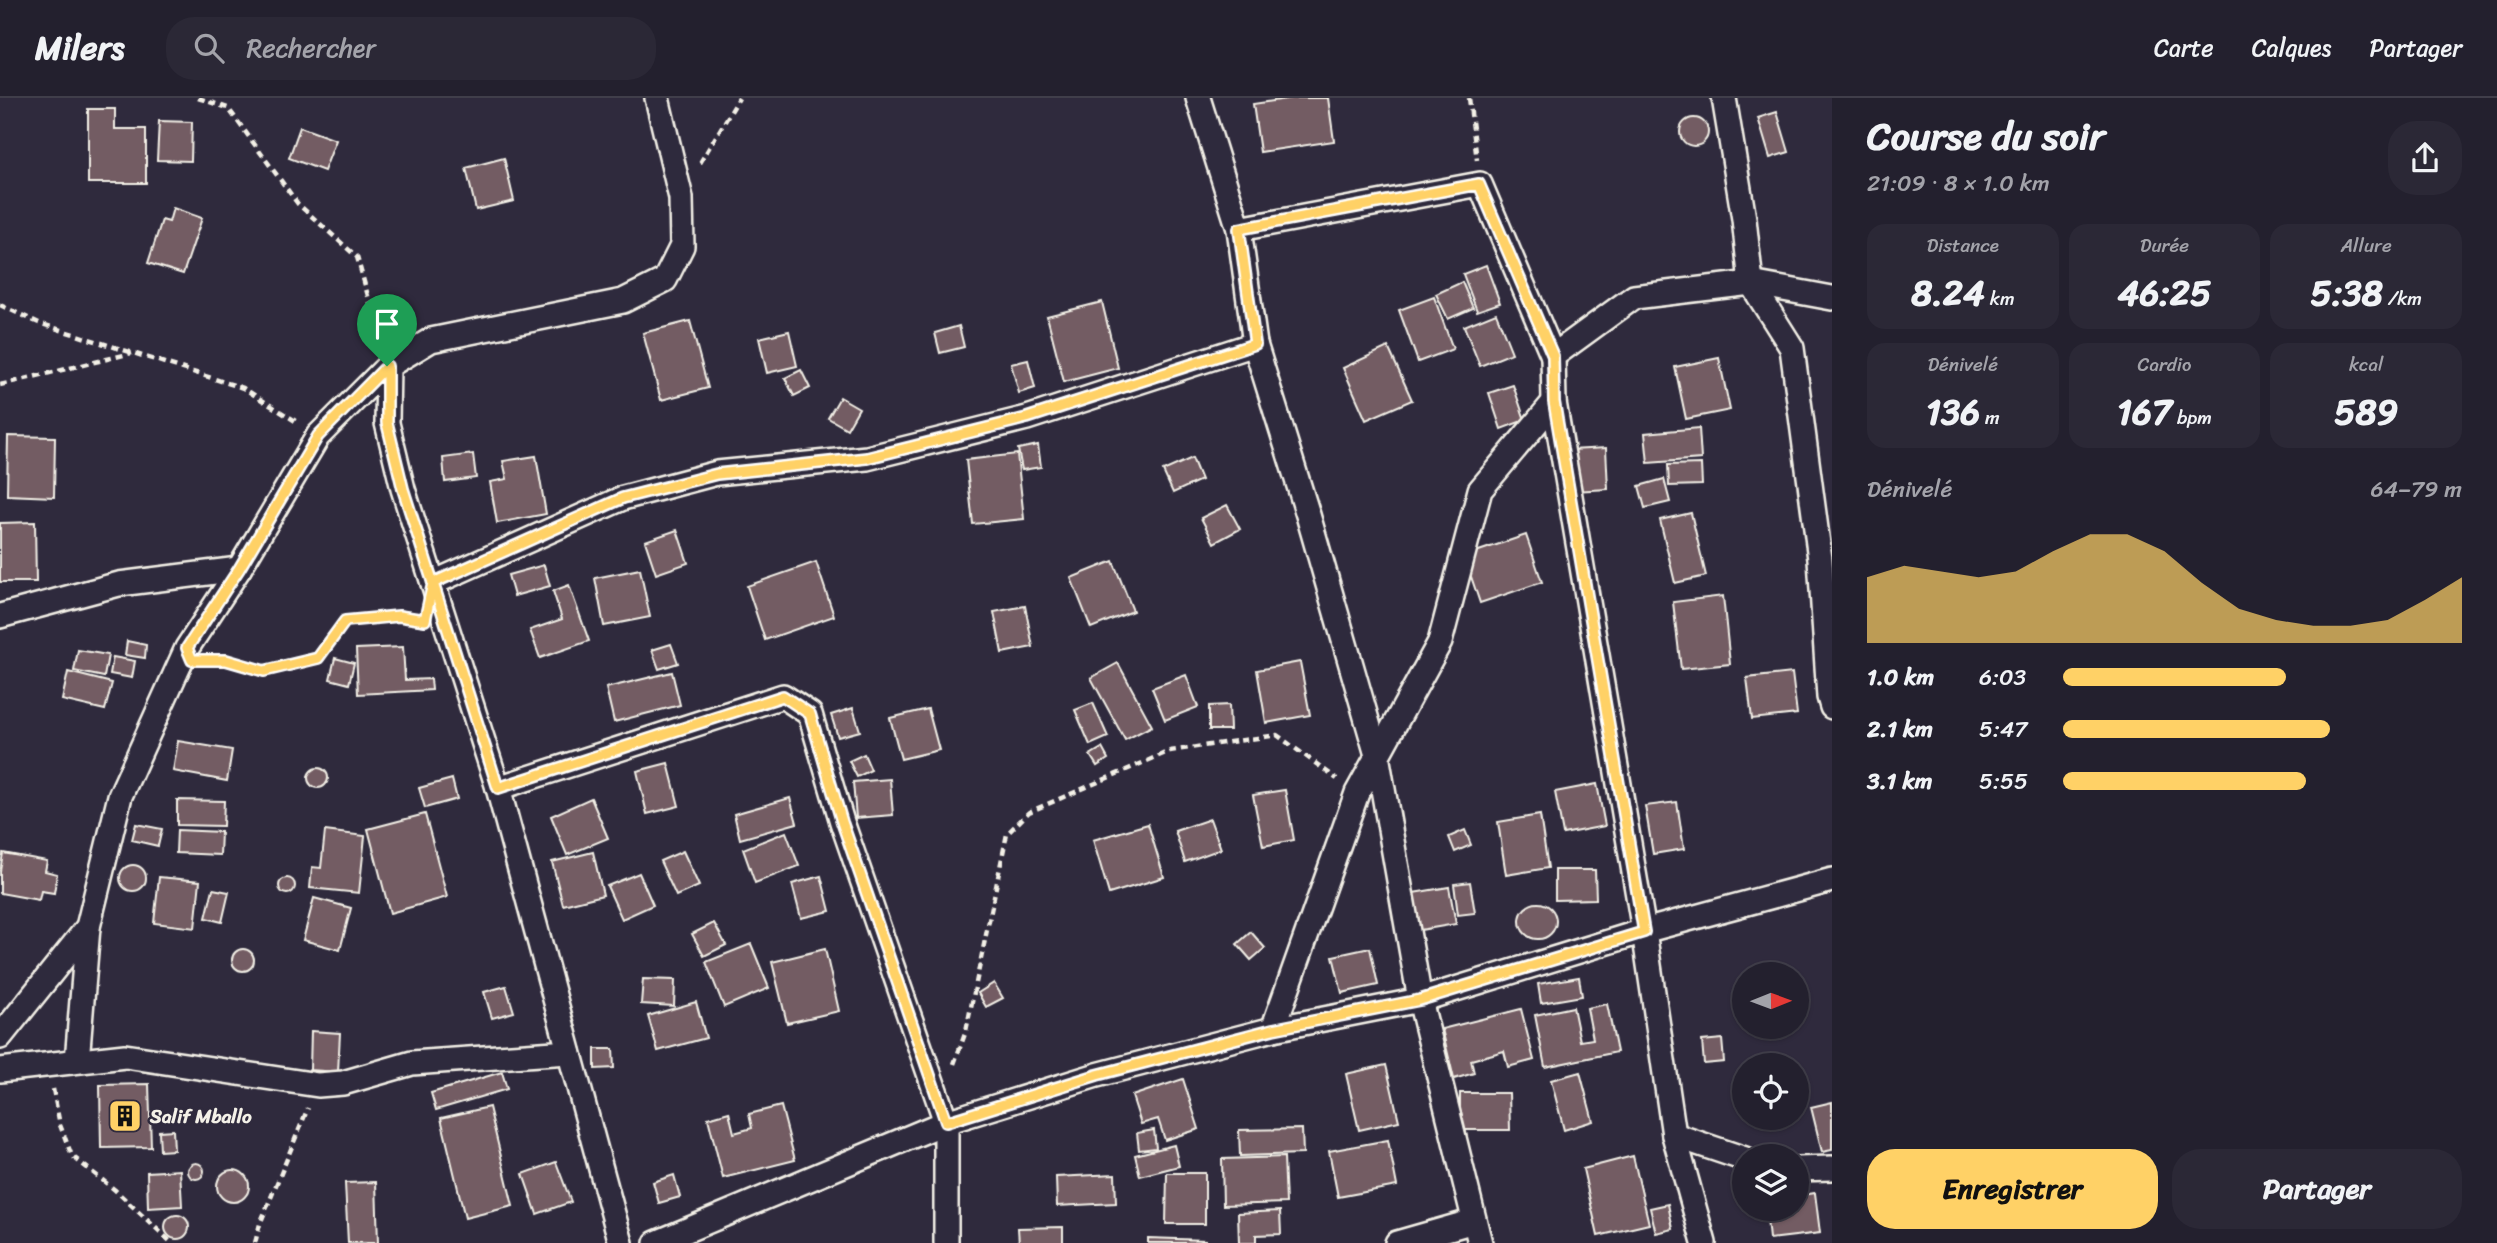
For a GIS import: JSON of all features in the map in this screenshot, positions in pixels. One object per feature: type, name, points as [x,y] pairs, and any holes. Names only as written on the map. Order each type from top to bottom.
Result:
[{"type":"street","points":[[77,1061],[88,927],[121,796],[187,648],[239,569],[318,436],[387,366],[431,340],[623,301],[665,280],[681,246],[681,198],[657,98]]},
{"type":"street","points":[[1198,98],[1239,229],[1255,344],[1308,515],[1377,755],[1420,1000],[1480,1243]]},
{"type":"street","points":[[1724,98],[1744,219],[1751,283],[1792,348],[1826,559],[1829,697],[1832,707]]},
{"type":"street","points":[[1239,229],[1479,184],[1553,356],[1554,402],[1644,932],[1674,1135],[1704,1243]]},
{"type":"street","points":[[1553,356],[1634,297],[1751,283],[1832,298]]},
{"type":"street","points":[[433,583],[623,498],[717,474],[867,458],[1027,418],[1255,344]]},
{"type":"street","points":[[387,366],[387,423],[403,489],[498,788],[621,1243]]},
{"type":"street","points":[[1273,1029],[1357,793],[1440,642],[1480,489],[1554,402]]},
{"type":"street","points":[[0,616],[119,584],[239,569]]},
{"type":"street","points":[[498,788],[783,696],[810,714],[842,822],[943,1114],[946,1243]]},
{"type":"street","points":[[656,1243],[943,1114],[1273,1029],[1420,1000],[1644,932],[1832,880]]},
{"type":"street","points":[[0,1037],[88,927]]},
{"type":"street","points":[[0,1070],[125,1056],[318,1085],[354,1080],[412,1063],[569,1052]]},
{"type":"street","points":[[1674,1135],[1732,1155]]},
{"type":"street","points":[[1809,1169],[1832,1168]]},
{"type":"street","points":[[1397,1243],[1474,1221]]},
{"type":"path","points":[[198,98],[228,108],[298,204],[357,257],[387,366]]},
{"type":"path","points":[[681,198],[704,154],[739,98]]},
{"type":"path","points":[[1469,98],[1479,184]]},
{"type":"path","points":[[0,305],[39,323],[243,387],[318,436]]},
{"type":"path","points":[[0,385],[133,353]]},
{"type":"path","points":[[187,648],[192,660],[226,660],[264,671],[318,658],[345,621],[399,616],[425,620],[433,583]]},
{"type":"path","points":[[943,1114],[966,1031],[1007,834],[1029,812],[1170,751],[1277,735],[1357,793]]},
{"type":"path","points":[[48,1064],[60,1125],[72,1156],[172,1243]]},
{"type":"path","points":[[255,1243],[260,1224],[318,1085]]},
{"type":"building","points":[[1293,98],[1328,98],[1334,141],[1260,152],[1253,104]]},
{"type":"building","points":[[88,109],[115,109],[115,129],[146,129],[146,183],[88,183]]},
{"type":"building","points":[[1777,112],[1789,152],[1770,158],[1758,118]]},
{"type":"building","points":[[1694,118],[1704,122],[1708,132],[1704,142],[1694,146],[1684,142],[1680,132],[1684,122]]},
{"type":"building","points":[[159,121],[192,122],[191,161],[157,160]]},
{"type":"building","points":[[300,127],[336,140],[324,171],[289,158]]},
{"type":"building","points":[[504,158],[514,201],[476,210],[466,168]]},
{"type":"building","points":[[173,208],[202,218],[183,274],[148,263],[162,220],[169,222]]},
{"type":"building","points":[[1486,265],[1500,303],[1477,311],[1463,274]]},
{"type":"building","points":[[1462,282],[1473,308],[1448,319],[1436,294]]},
{"type":"building","points":[[1434,297],[1453,349],[1418,362],[1399,310]]},
{"type":"building","points":[[1102,302],[1118,368],[1064,382],[1047,316]]},
{"type":"building","points":[[1496,313],[1512,353],[1480,366],[1464,326]]},
{"type":"building","points":[[690,321],[708,388],[661,400],[643,333]]},
{"type":"building","points":[[959,326],[964,347],[940,353],[935,333]]},
{"type":"building","points":[[789,331],[797,366],[767,373],[759,338]]},
{"type":"building","points":[[1388,347],[1412,400],[1366,420],[1343,368]]},
{"type":"building","points":[[1719,358],[1730,410],[1686,419],[1675,367]]},
{"type":"building","points":[[1028,360],[1035,388],[1019,393],[1011,364]]},
{"type":"building","points":[[801,370],[810,388],[794,396],[785,378]]},
{"type":"building","points":[[1513,385],[1525,420],[1501,429],[1489,393]]},
{"type":"building","points":[[840,397],[859,408],[847,429],[828,418]]},
{"type":"building","points":[[1699,428],[1701,459],[1648,463],[1645,433]]},
{"type":"building","points":[[8,436],[55,437],[54,497],[7,495]]},
{"type":"building","points":[[1038,445],[1041,467],[1022,470],[1018,449]]},
{"type":"building","points":[[1606,448],[1608,489],[1574,491],[1571,450]]},
{"type":"building","points":[[473,454],[476,478],[445,482],[443,458]]},
{"type":"building","points":[[1017,454],[1024,519],[973,524],[966,460]]},
{"type":"building","points":[[536,456],[546,514],[497,523],[490,482],[507,479],[503,461]]},
{"type":"building","points":[[1192,458],[1201,480],[1173,493],[1163,471]]},
{"type":"building","points":[[1701,464],[1702,485],[1669,486],[1668,465]]},
{"type":"building","points":[[1664,479],[1670,502],[1645,508],[1639,486]]},
{"type":"building","points":[[1227,505],[1240,529],[1214,543],[1201,518]]},
{"type":"building","points":[[1691,513],[1706,576],[1675,583],[1660,520]]},
{"type":"building","points":[[35,522],[36,582],[0,582],[0,523]]},
{"type":"building","points":[[677,530],[688,563],[656,574],[645,541]]},
{"type":"building","points":[[1526,535],[1542,582],[1480,603],[1464,556]]},
{"type":"building","points":[[1113,561],[1133,611],[1091,628],[1071,578]]},
{"type":"building","points":[[816,562],[834,616],[765,640],[747,586]]},
{"type":"building","points":[[544,565],[550,586],[514,596],[508,575]]},
{"type":"building","points":[[640,569],[650,617],[604,626],[595,578]]},
{"type":"building","points":[[569,585],[589,641],[540,658],[530,630],[562,619],[553,591]]},
{"type":"building","points":[[1723,596],[1730,664],[1681,669],[1673,602]]},
{"type":"building","points":[[1025,606],[1033,647],[1002,653],[994,612]]},
{"type":"building","points":[[127,641],[146,645],[145,658],[125,655]]},
{"type":"building","points":[[671,644],[678,663],[659,669],[652,650]]},
{"type":"building","points":[[403,647],[405,680],[431,679],[432,690],[358,694],[356,649]]},
{"type":"building","points":[[78,650],[108,655],[104,677],[74,671]]},
{"type":"building","points":[[113,657],[135,661],[132,678],[110,674]]},
{"type":"building","points":[[335,658],[354,663],[349,684],[330,679]]},
{"type":"building","points":[[1300,662],[1310,715],[1266,723],[1257,670]]},
{"type":"building","points":[[1118,663],[1152,726],[1125,740],[1091,678]]},
{"type":"building","points":[[68,672],[112,683],[105,710],[62,700]]},
{"type":"building","points":[[672,672],[680,705],[614,722],[606,688]]},
{"type":"building","points":[[1792,673],[1797,714],[1752,719],[1747,678]]},
{"type":"building","points":[[1186,675],[1198,707],[1165,720],[1152,688]]},
{"type":"building","points":[[1093,703],[1108,737],[1090,745],[1075,710]]},
{"type":"building","points":[[1229,705],[1230,730],[1209,730],[1209,706]]},
{"type":"building","points":[[853,708],[860,731],[838,737],[831,715]]},
{"type":"building","points":[[928,709],[939,750],[901,759],[890,718]]},
{"type":"building","points":[[178,741],[232,750],[227,781],[173,771]]},
{"type":"building","points":[[1102,748],[1108,759],[1097,766],[1090,755]]},
{"type":"building","points":[[864,754],[871,770],[857,777],[849,761]]},
{"type":"building","points":[[668,763],[679,806],[647,814],[637,771]]},
{"type":"building","points":[[318,768],[325,771],[328,778],[325,785],[318,788],[311,785],[308,778],[311,771]]},
{"type":"building","points":[[452,779],[457,799],[425,808],[419,788]]},
{"type":"building","points":[[890,779],[893,815],[856,818],[853,782]]},
{"type":"building","points":[[1597,784],[1605,826],[1563,834],[1555,792]]},
{"type":"building","points":[[1285,790],[1294,840],[1263,846],[1253,795]]},
{"type":"building","points":[[591,798],[608,838],[567,855],[551,816]]},
{"type":"building","points":[[790,798],[797,823],[740,839],[734,814]]},
{"type":"building","points":[[177,800],[224,801],[223,826],[177,825]]},
{"type":"building","points":[[1677,802],[1684,849],[1653,854],[1645,806]]},
{"type":"building","points":[[425,814],[447,897],[390,913],[368,829]]},
{"type":"building","points":[[1540,815],[1548,868],[1506,875],[1498,822]]},
{"type":"building","points":[[1210,819],[1221,849],[1185,862],[1175,831]]},
{"type":"building","points":[[136,824],[162,829],[158,846],[132,840]]},
{"type":"building","points":[[1148,824],[1164,877],[1109,894],[1093,840]]},
{"type":"building","points":[[177,830],[221,832],[220,855],[176,853]]},
{"type":"building","points":[[1465,830],[1471,845],[1455,852],[1449,837]]},
{"type":"building","points":[[325,831],[365,836],[359,893],[310,888],[312,867],[321,868]]},
{"type":"building","points":[[786,832],[799,866],[755,883],[743,849]]},
{"type":"building","points":[[683,851],[699,886],[676,896],[660,861]]},
{"type":"building","points":[[593,852],[603,895],[563,905],[552,862]]},
{"type":"building","points":[[3,853],[47,861],[45,871],[57,874],[54,893],[41,891],[39,900],[0,893]]},
{"type":"building","points":[[133,865],[142,869],[146,878],[142,887],[133,891],[124,887],[120,878],[124,869]]},
{"type":"building","points":[[1555,870],[1595,870],[1596,899],[1555,900]]},
{"type":"building","points":[[639,873],[653,905],[622,919],[607,886]]},
{"type":"building","points":[[821,876],[830,911],[801,918],[792,884]]},
{"type":"building","points":[[159,877],[200,881],[195,928],[154,923]]},
{"type":"building","points":[[284,878],[290,878],[295,886],[293,892],[284,894],[279,889],[279,883]]},
{"type":"building","points":[[1470,882],[1475,913],[1458,915],[1454,884]]},
{"type":"building","points":[[1449,887],[1456,924],[1420,930],[1413,893]]},
{"type":"building","points":[[213,889],[229,892],[222,922],[206,918]]},
{"type":"building","points":[[314,898],[351,908],[340,950],[303,940]]},
{"type":"building","points":[[1538,903],[1551,908],[1556,921],[1551,934],[1538,939],[1525,934],[1520,921],[1525,908]]},
{"type":"building","points":[[714,923],[726,945],[704,956],[692,934]]},
{"type":"building","points":[[1251,932],[1265,948],[1251,960],[1237,944]]},
{"type":"building","points":[[751,944],[769,988],[724,1007],[706,962]]},
{"type":"building","points":[[1370,948],[1378,985],[1342,993],[1333,956]]},
{"type":"building","points":[[239,949],[247,949],[254,956],[254,964],[247,971],[239,971],[232,964],[232,956]]},
{"type":"building","points":[[825,949],[839,1011],[787,1023],[772,962]]},
{"type":"building","points":[[1579,977],[1582,996],[1541,1003],[1538,984]]},
{"type":"building","points":[[643,979],[675,980],[674,1006],[641,1004]]},
{"type":"building","points":[[994,983],[1003,998],[986,1007],[978,993]]},
{"type":"building","points":[[506,986],[514,1012],[492,1018],[484,992]]},
{"type":"building","points":[[696,1002],[706,1038],[658,1051],[648,1016]]},
{"type":"building","points":[[1607,1004],[1617,1052],[1545,1067],[1535,1015],[1573,1007],[1580,1041],[1593,1039],[1587,1008]]},
{"type":"building","points":[[1521,1009],[1534,1060],[1508,1067],[1504,1051],[1471,1060],[1474,1073],[1454,1079],[1442,1029]]},
{"type":"building","points":[[311,1031],[340,1033],[338,1072],[310,1070]]},
{"type":"building","points":[[1722,1039],[1724,1062],[1704,1064],[1702,1041]]},
{"type":"building","points":[[595,1049],[613,1049],[614,1068],[595,1069]]},
{"type":"building","points":[[1386,1065],[1399,1121],[1359,1130],[1346,1074]]},
{"type":"building","points":[[502,1072],[507,1089],[436,1110],[431,1093]]},
{"type":"building","points":[[1580,1072],[1593,1121],[1564,1130],[1551,1080]]},
{"type":"building","points":[[1183,1079],[1199,1129],[1165,1140],[1158,1119],[1141,1124],[1132,1096]]},
{"type":"building","name":"Salif Mballo","points":[[149,1084],[151,1147],[101,1148],[100,1085]]},
{"type":"building","points":[[1460,1093],[1509,1093],[1510,1130],[1460,1130]]},
{"type":"building","points":[[1832,1102],[1832,1150],[1822,1152],[1811,1107]]},
{"type":"building","points":[[781,1106],[795,1160],[723,1178],[708,1118],[729,1112],[734,1133],[752,1128],[749,1114]]},
{"type":"building","points":[[489,1107],[513,1206],[465,1218],[441,1118]]},
{"type":"building","points":[[1302,1129],[1303,1154],[1240,1156],[1239,1130]]},
{"type":"building","points":[[173,1130],[174,1150],[160,1151],[159,1131]]},
{"type":"building","points":[[1154,1130],[1156,1148],[1139,1150],[1137,1133]]},
{"type":"building","points":[[1388,1140],[1397,1186],[1338,1197],[1329,1151]]},
{"type":"building","points":[[1174,1145],[1179,1166],[1140,1176],[1135,1155]]},
{"type":"building","points":[[1633,1156],[1649,1224],[1598,1236],[1583,1169]]},
{"type":"building","points":[[1284,1157],[1286,1203],[1223,1205],[1222,1159]]},
{"type":"building","points":[[556,1162],[571,1202],[537,1214],[523,1174]]},
{"type":"building","points":[[196,1163],[204,1171],[196,1179],[188,1171]]},
{"type":"building","points":[[180,1170],[182,1206],[148,1208],[147,1172]]},
{"type":"building","points":[[233,1170],[245,1174],[249,1186],[245,1198],[233,1202],[221,1198],[217,1186],[221,1174]]},
{"type":"building","points":[[1167,1173],[1205,1173],[1205,1224],[1166,1224]]},
{"type":"building","points":[[1115,1174],[1116,1203],[1057,1206],[1056,1177]]},
{"type":"building","points":[[674,1175],[680,1197],[659,1203],[653,1182]]},
{"type":"building","points":[[376,1182],[378,1243],[348,1243],[345,1183]]},
{"type":"building","points":[[1815,1193],[1820,1233],[1769,1239],[1767,1221],[1809,1221],[1809,1194]]},
{"type":"building","points":[[1668,1204],[1673,1229],[1656,1233],[1650,1208]]},
{"type":"building","points":[[1280,1211],[1281,1234],[1256,1235],[1256,1243],[1239,1243],[1238,1213]]},
{"type":"building","points":[[177,1215],[186,1218],[189,1227],[186,1236],[177,1239],[168,1236],[165,1227],[168,1218]]},
{"type":"building","points":[[1063,1227],[1063,1243],[1019,1243],[1018,1228]]},
{"type":"building","points":[[1148,1238],[1205,1240],[1205,1243],[1148,1243]]},
{"type":"place","name":"Salif Mballo","points":[[125,1116]]},
{"type":"route","points":[[387,366],[318,436],[239,569],[187,648],[192,660],[226,660],[264,671],[318,658],[345,621],[399,616],[425,620],[433,583],[498,788],[783,696],[810,714],[842,822],[946,1122],[1097,1075],[1273,1029],[1420,1000],[1644,932],[1554,402],[1553,356],[1479,184],[1239,229],[1255,344],[1027,418],[867,458],[717,474],[623,498],[433,583],[403,489],[387,423],[387,366]]}]
